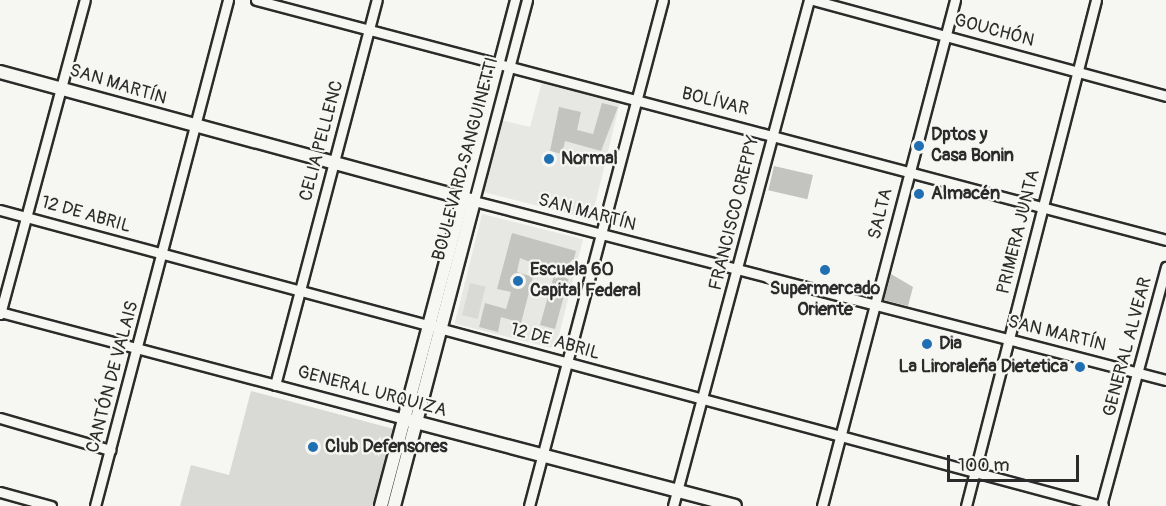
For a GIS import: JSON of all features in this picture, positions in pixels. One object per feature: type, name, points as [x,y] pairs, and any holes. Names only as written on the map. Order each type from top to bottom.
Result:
[{"type":"main road","name":"SAN MARTÍN","points":[[0,72],[63,87],[196,127],[468,200]]},
{"type":"main road","name":"BOULEVARD SANGUINETTI","points":[[410,421],[468,200]]},
{"type":"main road","name":"GENERAL URQUIZA","points":[[410,421],[735,506]]},
{"type":"main road","points":[[381,506],[410,421]]},
{"type":"main road","points":[[394,506],[410,421]]},
{"type":"street","points":[[0,313],[85,0]]},
{"type":"street","name":"CANTÓN DE VALAIS","points":[[96,506],[228,0]]},
{"type":"street","name":"BOLÍVAR","points":[[256,0],[772,134],[1166,240]]},
{"type":"street","name":"CELIA PELLENC","points":[[276,385],[299,290],[377,0]]},
{"type":"street","name":"BOULEVARD SANGUINETTI","points":[[468,200],[498,63],[515,0]]},
{"type":"street","name":"BOULEVARD SANGUINETTI","points":[[468,200],[527,0]]},
{"type":"street","points":[[529,506],[663,0]]},
{"type":"street","name":"GOUCHÓN","points":[[811,0],[1166,96]]},
{"type":"street","name":"FRANCISCO CREPPY","points":[[674,506],[702,398],[739,271],[772,134],[811,0]]},
{"type":"street","name":"SALTA","points":[[822,506],[955,0]]},
{"type":"street","name":"PRIMERA JUNTA","points":[[966,506],[1041,206],[1079,72],[1096,0]]},
{"type":"street","name":"SAN MARTÍN","points":[[468,200],[874,308],[1166,380]]},
{"type":"street","name":"12 DE ABRIL","points":[[0,210],[161,255],[434,326],[566,366],[702,398],[1101,506]]},
{"type":"street","name":"GENERAL ALVEAR","points":[[1101,506],[1140,374],[1166,267]]},
{"type":"street","name":"GENERAL URQUIZA","points":[[0,313],[137,351],[410,421]]},
{"type":"street","points":[[0,418],[110,450]]},
{"type":"street","points":[[0,492],[51,506]]},
{"type":"shaded area","points":[[497,80],[502,81],[480,192],[475,191]]},
{"type":"shaded area","name":"Normal","points":[[542,82],[620,102],[593,213],[586,218],[483,192],[501,120],[530,127]]},
{"type":"shaded area","name":"Escuela 60 Capital Federal","points":[[482,214],[583,239],[556,349],[455,324]]},
{"type":"shaded area","points":[[470,283],[486,287],[478,319],[462,315]]},
{"type":"shaded area","name":"Club Defensores","points":[[251,391],[394,429],[374,506],[180,506],[191,465],[229,475]]},
{"type":"building","points":[[602,103],[618,107],[601,151],[565,141],[562,154],[550,151],[559,107],[581,112],[577,130],[593,134]]},
{"type":"building","points":[[774,166],[813,175],[807,199],[768,190]]},
{"type":"building","points":[[512,233],[576,251],[555,329],[540,325],[555,272],[520,258],[517,272],[533,277],[521,323],[501,317],[498,332],[479,327],[485,303],[506,309],[511,292],[497,289]]},
{"type":"building","points":[[891,274],[913,287],[908,306],[884,300]]},
{"type":"place","name":"Dptos y Casa Bonin","points":[[919,146]]},
{"type":"place","name":"Normal","points":[[549,159]]},
{"type":"place","name":"Almacén","points":[[919,194]]},
{"type":"place","name":"Supermercado Oriente","points":[[825,270]]},
{"type":"place","name":"Escuela 60 Capital Federal","points":[[518,281]]},
{"type":"place","name":"Dia","points":[[927,344]]},
{"type":"place","name":"La Liroraleña Dietetica","points":[[1080,367]]},
{"type":"place","name":"Club Defensores","points":[[313,447]]}]
